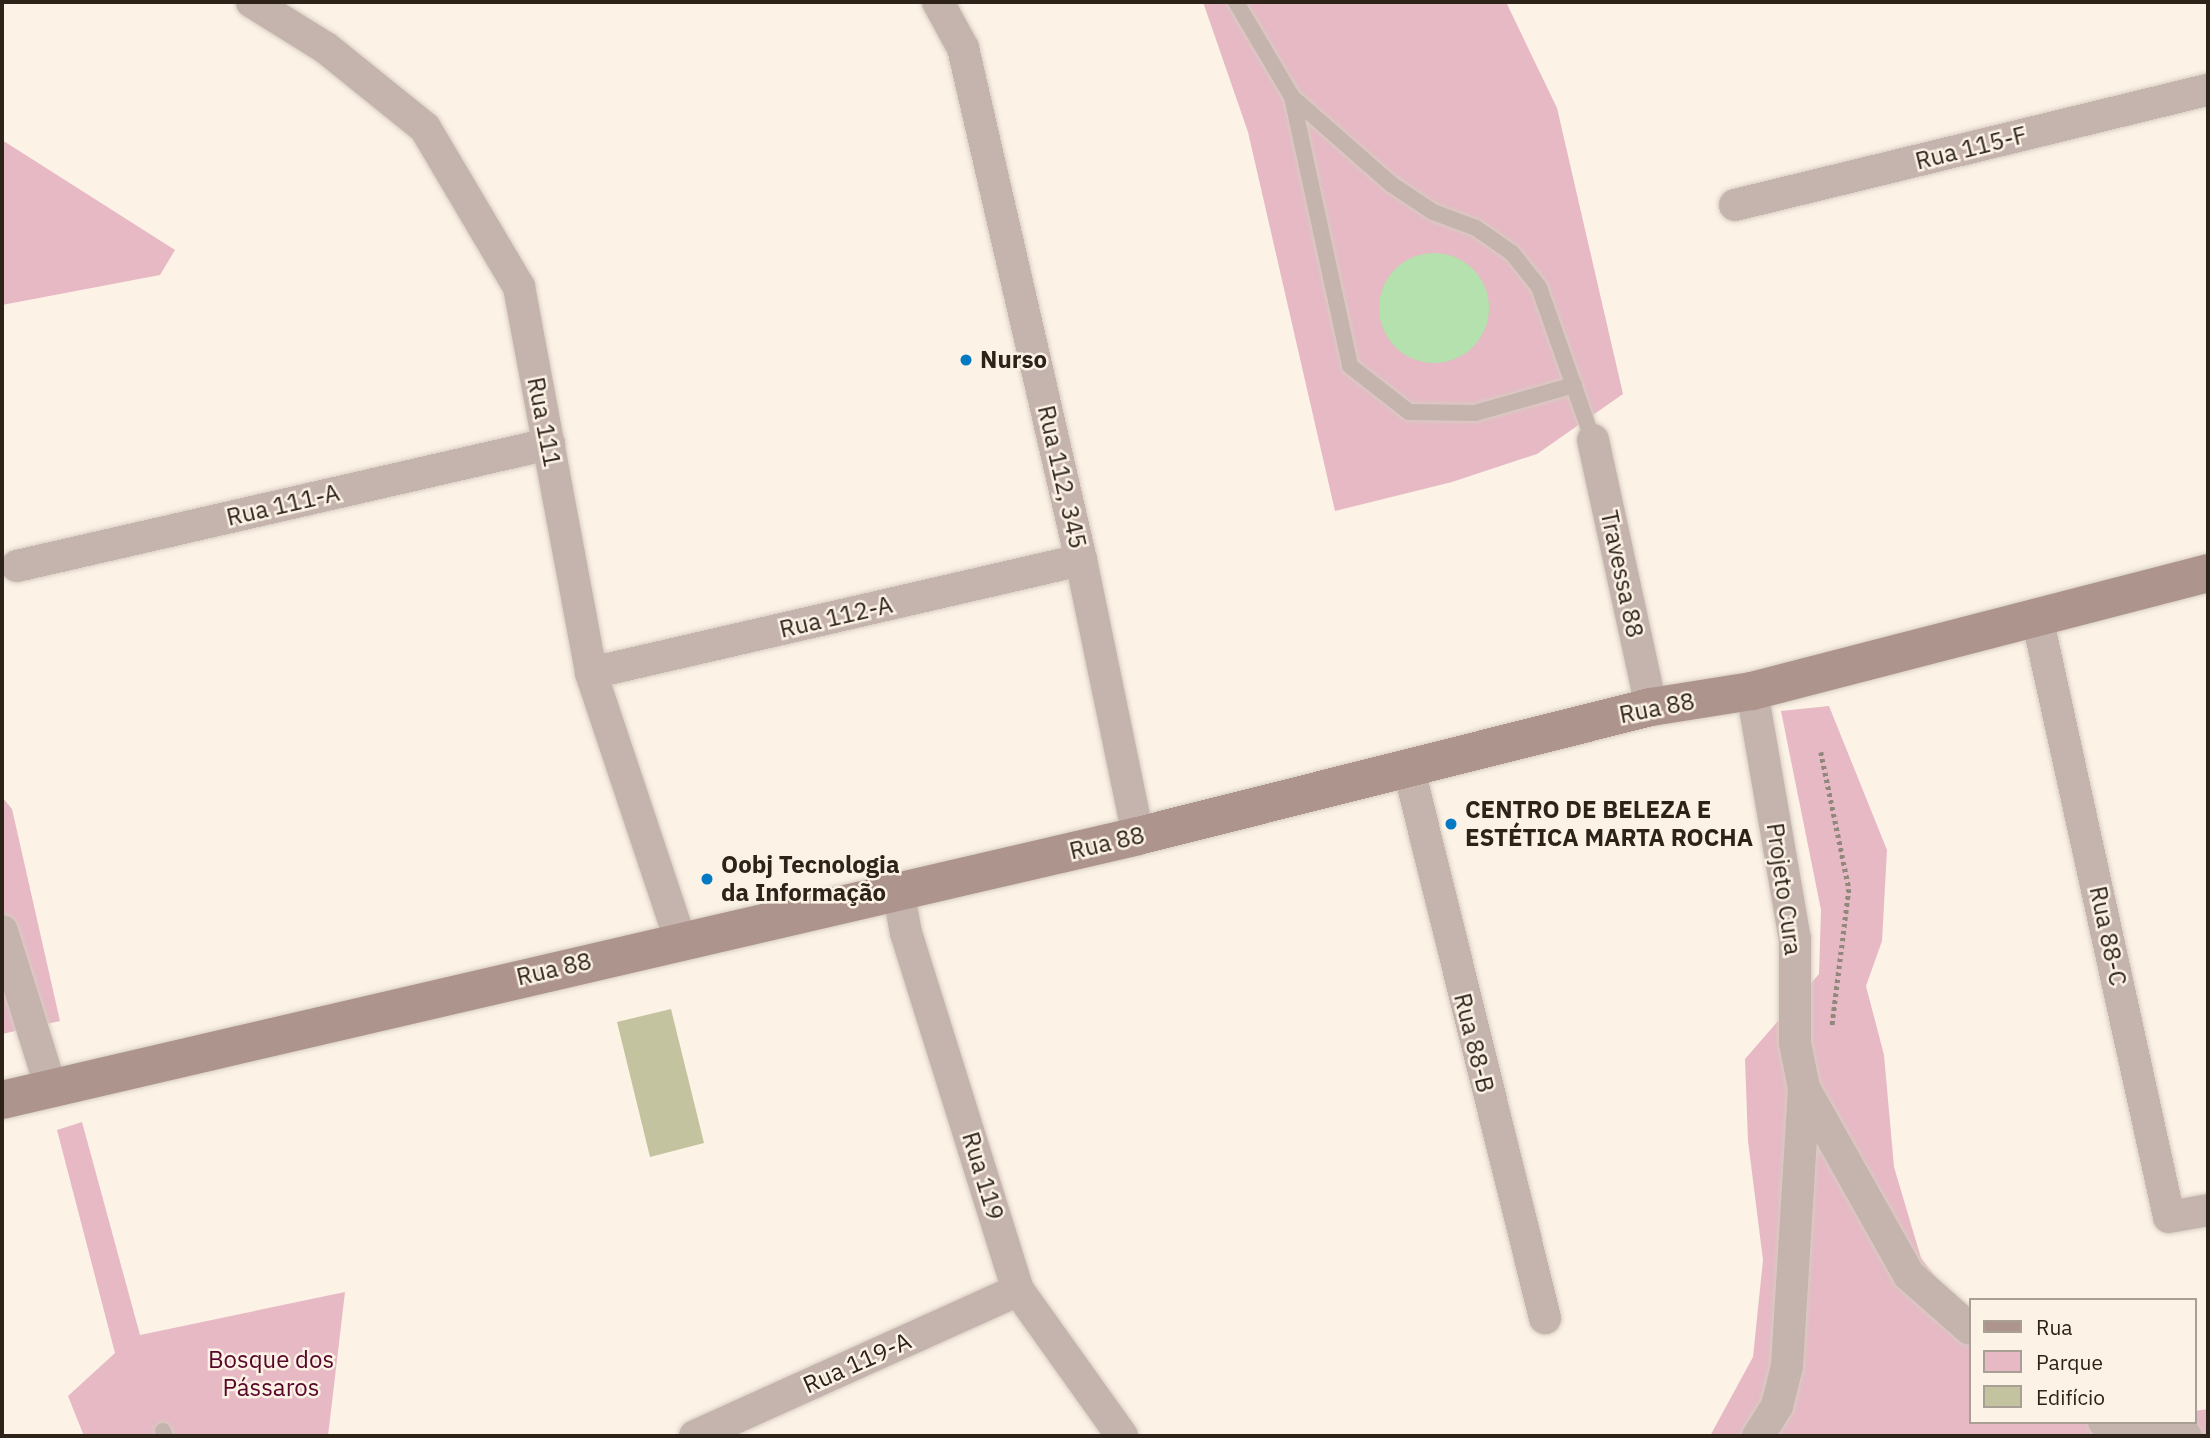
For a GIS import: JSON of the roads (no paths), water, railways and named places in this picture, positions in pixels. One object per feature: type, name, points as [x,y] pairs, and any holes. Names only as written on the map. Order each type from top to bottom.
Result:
[{"type":"main road","name":"Rua 88","points":[[2,1100],[680,939],[1138,836],[1651,707],[1752,691],[2208,573]]},
{"type":"street","name":"Rua 111","points":[[252,2],[326,48],[425,128],[519,287],[591,673],[680,939]]},
{"type":"street","name":"Rua 112, 345","points":[[939,2],[963,48],[1081,560],[1138,836]]},
{"type":"street","name":"Rua 115-F","points":[[1735,205],[2208,90]]},
{"type":"street","name":"Travessa 88","points":[[1592,440],[1651,707]]},
{"type":"street","name":"Rua 111-A","points":[[17,566],[549,444]]},
{"type":"street","name":"Rua 112-A","points":[[591,673],[1081,560]]},
{"type":"street","name":"Rua 88-C","points":[[2037,617],[2169,1217],[2208,1210]]},
{"type":"street","name":"Projeto Cura","points":[[1752,691],[1795,939],[1795,1043],[1804,1088],[1787,1366],[1777,1406],[1758,1436]]},
{"type":"street","name":"Rua 88-B","points":[[1408,766],[1545,1318]]},
{"type":"street","name":"Rua 119","points":[[898,890],[906,933],[1018,1290],[1122,1436]]},
{"type":"street","points":[[2,931],[51,1088]]},
{"type":"street","name":"Projeto Cura","points":[[1804,1088],[1909,1275],[1968,1327]]},
{"type":"street","name":"Rua 119-A","points":[[695,1436],[1018,1290]]},
{"type":"street","points":[[2116,1424],[2186,1436]]},
{"type":"street","points":[[2201,1436],[2208,1434]]},
{"type":"lane","points":[[1236,2],[1292,97],[1391,184],[1433,212],[1476,228],[1512,253],[1539,287],[1552,336],[1574,385],[1592,440]]},
{"type":"lane","points":[[1292,97],[1350,366],[1409,412],[1475,413],[1574,385]]},
{"type":"place","name":"Nurso","points":[[966,360]]},
{"type":"place","name":"CENTRO DE BELEZA E ESTÉTICA MARTA ROCHA","points":[[1451,824]]},
{"type":"place","name":"Oobj Tecnologia da Informação","points":[[707,879]]},
{"type":"park label","name":"Bosque dos Pássaros","points":[[271,1374]]}]
